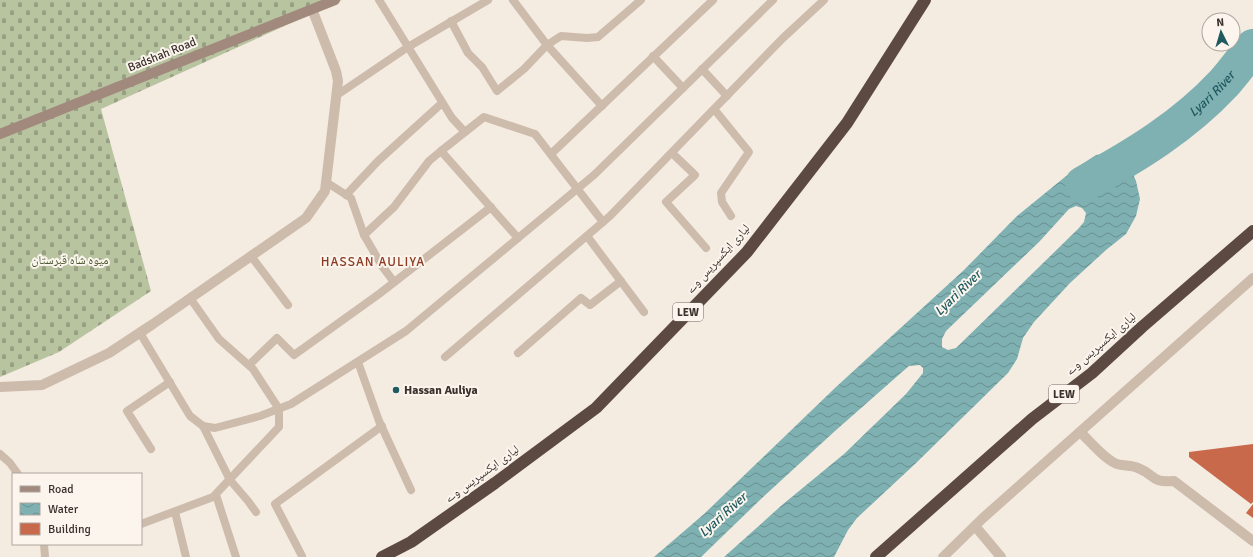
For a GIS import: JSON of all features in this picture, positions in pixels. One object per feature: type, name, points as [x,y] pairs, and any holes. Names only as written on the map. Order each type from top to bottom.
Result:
[{"type":"highway","name":"لیاری ایکسپریس وے","points":[[382,557],[411,542],[488,488],[596,408],[747,252],[847,123],[925,0]]},
{"type":"highway","name":"لیاری ایکسپریس وے","points":[[876,557],[1032,418],[1092,373],[1142,327],[1253,231]]},
{"type":"main road","name":"Badshah Road","points":[[0,134],[335,0]]},
{"type":"street","points":[[0,388],[42,385],[109,352],[306,218],[325,191],[338,81],[336,71],[312,9]]},
{"type":"street","points":[[943,557],[974,526],[1253,278]]},
{"type":"street","points":[[1080,432],[1107,457],[1116,463],[1137,467],[1146,472],[1155,480],[1164,482],[1174,481],[1253,541]]},
{"type":"street","points":[[974,526],[1001,557]]},
{"type":"lane","points":[[379,0],[442,103],[452,118],[466,132]]},
{"type":"lane","points":[[337,95],[408,47],[488,0]]},
{"type":"lane","points":[[513,0],[547,45],[602,106]]},
{"type":"lane","points":[[451,21],[468,53],[482,67],[497,91],[524,69],[547,45],[562,36],[586,38],[598,37],[641,0]]},
{"type":"lane","points":[[551,154],[713,0]]},
{"type":"lane","points":[[203,426],[215,428],[260,416],[291,404],[406,331],[594,175],[772,0]]},
{"type":"lane","points":[[445,357],[603,222],[783,38],[824,0]]},
{"type":"lane","points":[[653,56],[683,88]]},
{"type":"lane","points":[[702,69],[727,96]]},
{"type":"lane","points":[[346,195],[378,161],[442,103]]},
{"type":"lane","points":[[714,109],[748,152],[722,193],[722,202],[731,216]]},
{"type":"lane","points":[[364,235],[394,207],[429,161],[484,116],[535,134],[603,222]]},
{"type":"lane","points":[[441,150],[518,238]]},
{"type":"lane","points":[[672,153],[695,175],[666,202],[706,248]]},
{"type":"lane","points":[[326,182],[351,198],[364,235],[382,266],[394,282]]},
{"type":"lane","points":[[249,365],[278,338],[294,355],[394,282],[490,207]]},
{"type":"lane","points":[[587,236],[644,312]]},
{"type":"lane","points":[[251,256],[288,305]]},
{"type":"lane","points":[[518,353],[581,298],[590,305],[621,280]]},
{"type":"lane","points":[[142,524],[213,498],[279,427],[278,409],[253,369],[219,339],[190,298]]},
{"type":"lane","points":[[140,332],[190,416],[203,426],[230,480],[256,512]]},
{"type":"lane","points":[[358,362],[382,426],[411,490]]},
{"type":"lane","points":[[151,449],[127,411],[170,382]]},
{"type":"lane","points":[[302,556],[275,504],[382,426]]},
{"type":"lane","points":[[0,454],[10,463],[17,473]]},
{"type":"lane","points":[[216,495],[236,557]]},
{"type":"lane","points":[[175,512],[186,557]]},
{"type":"lane","points":[[44,545],[45,557]]},
{"type":"green space","name":"میوہ شاہ قبرستان","points":[[0,0],[342,0],[101,109],[151,291],[59,352],[0,377]]},
{"type":"water","points":[[1115,152],[1127,160],[1136,181],[1140,199],[1136,216],[1126,234],[1070,283],[1034,322],[1023,338],[1017,359],[1008,373],[915,464],[857,518],[848,530],[834,557],[724,557],[782,505],[844,454],[906,394],[923,373],[923,368],[920,365],[909,366],[902,372],[761,499],[701,557],[654,557],[704,514],[836,387],[964,270],[1017,216],[1076,168],[1096,155]],"holes":[[[1076,206],[1082,208],[1086,213],[1084,222],[1078,229],[956,348],[948,350],[942,347],[942,339],[946,331],[1039,242],[1069,209]]]},
{"type":"building","points":[[1253,444],[1253,502],[1251,504],[1189,457],[1189,452]]},
{"type":"building","points":[[1253,504],[1253,518],[1246,513]]},
{"type":"waterway","name":"Lyari River","points":[[1083,184],[1140,151],[1176,126],[1209,99],[1253,47]]},
{"type":"place","name":"Hassan Auliya","points":[[396,390]]},
{"type":"district","name":"HASSAN AULIYA","points":[[373,262]]}]
